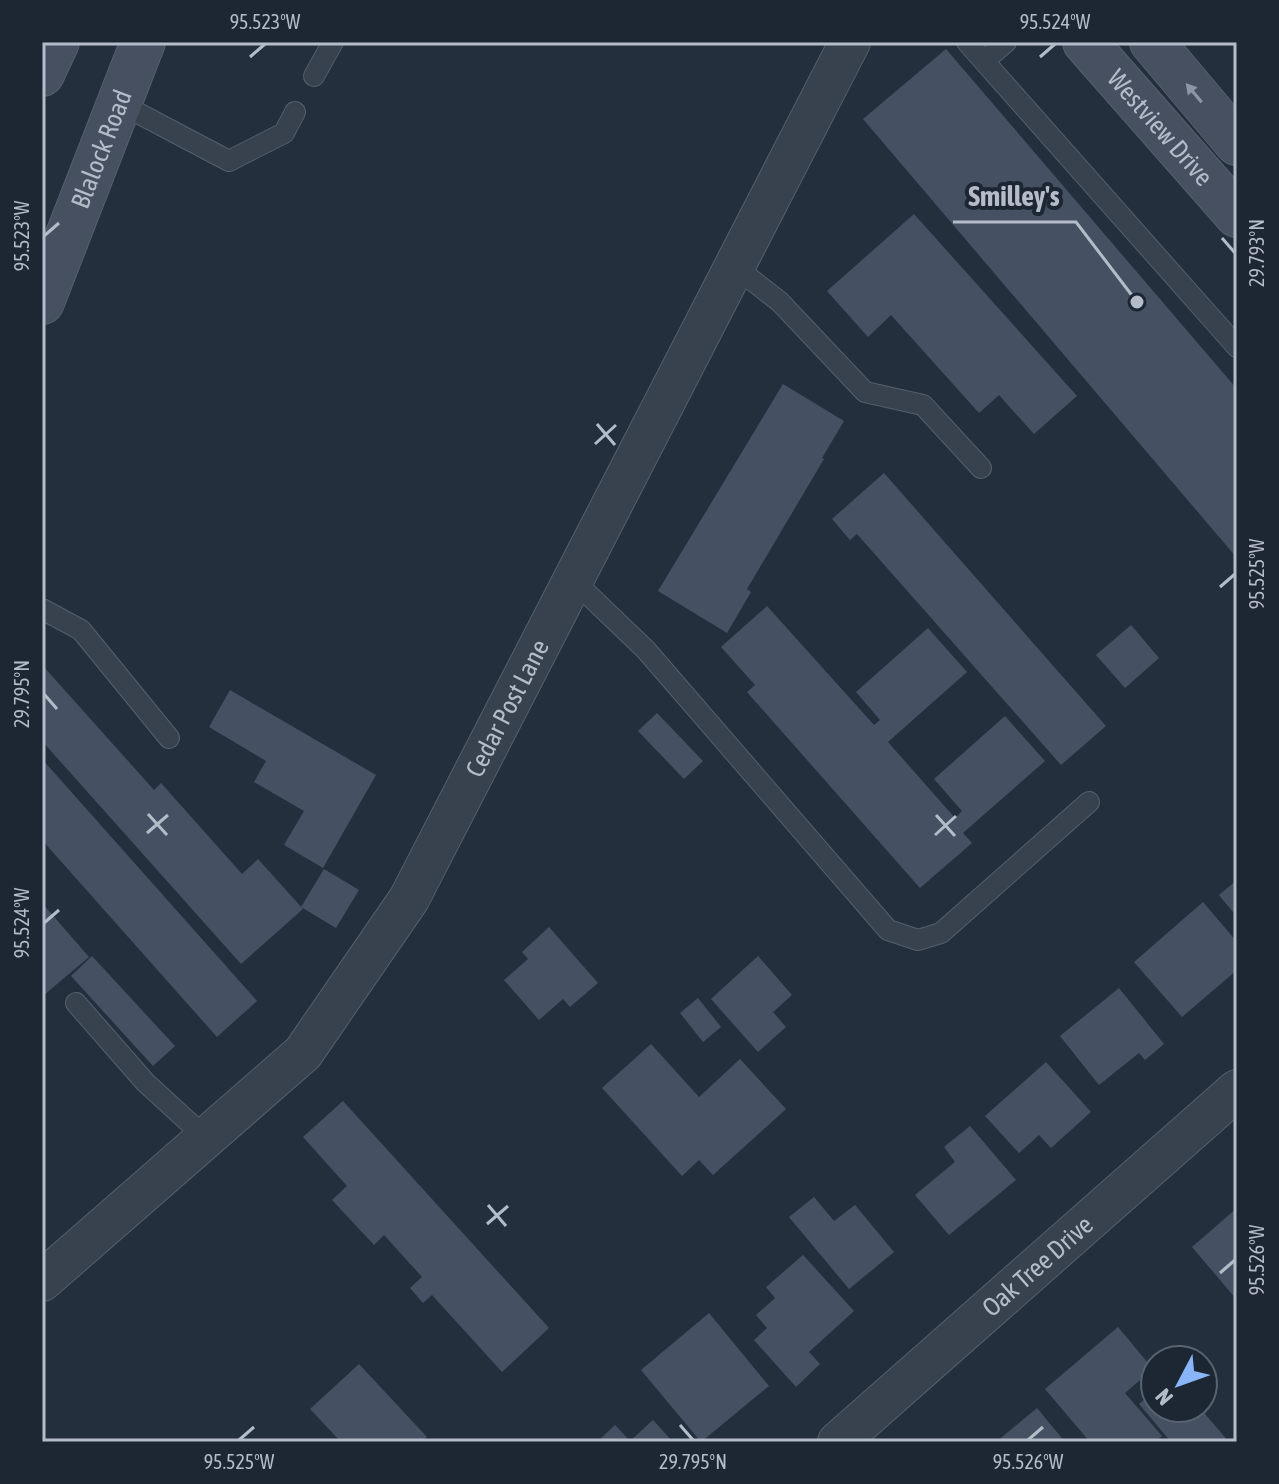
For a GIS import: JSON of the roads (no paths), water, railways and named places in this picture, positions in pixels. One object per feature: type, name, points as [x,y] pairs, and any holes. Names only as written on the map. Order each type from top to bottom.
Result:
[{"type":"main road","points":[[42,74],[57,42]]},
{"type":"main road","name":"Westview Drive","points":[[1085,42],[1237,215]]},
{"type":"main road","name":"Westview Drive","points":[[1152,42],[1237,143]]},
{"type":"main road","name":"Blalock Road","points":[[42,302],[119,103],[136,45]]},
{"type":"street","name":"Cedar Post Lane","points":[[42,1281],[303,1053],[409,899],[850,42]]},
{"type":"street","name":"Oak Tree Drive","points":[[838,1442],[1237,1090]]},
{"type":"lane","points":[[314,76],[333,42]]},
{"type":"lane","points":[[967,42],[1237,347]]},
{"type":"lane","points":[[984,61],[1006,42]]},
{"type":"lane","points":[[119,103],[229,161],[284,133],[295,112]]},
{"type":"lane","points":[[734,266],[780,302],[865,392],[923,405],[981,468]]},
{"type":"lane","points":[[573,580],[646,650],[888,930],[918,940],[941,933],[1089,802]]},
{"type":"lane","points":[[42,609],[81,630],[169,738]]},
{"type":"lane","points":[[76,1003],[145,1082],[206,1138]]},
{"type":"place","name":"Smilley's","points":[[1137,302]]}]
